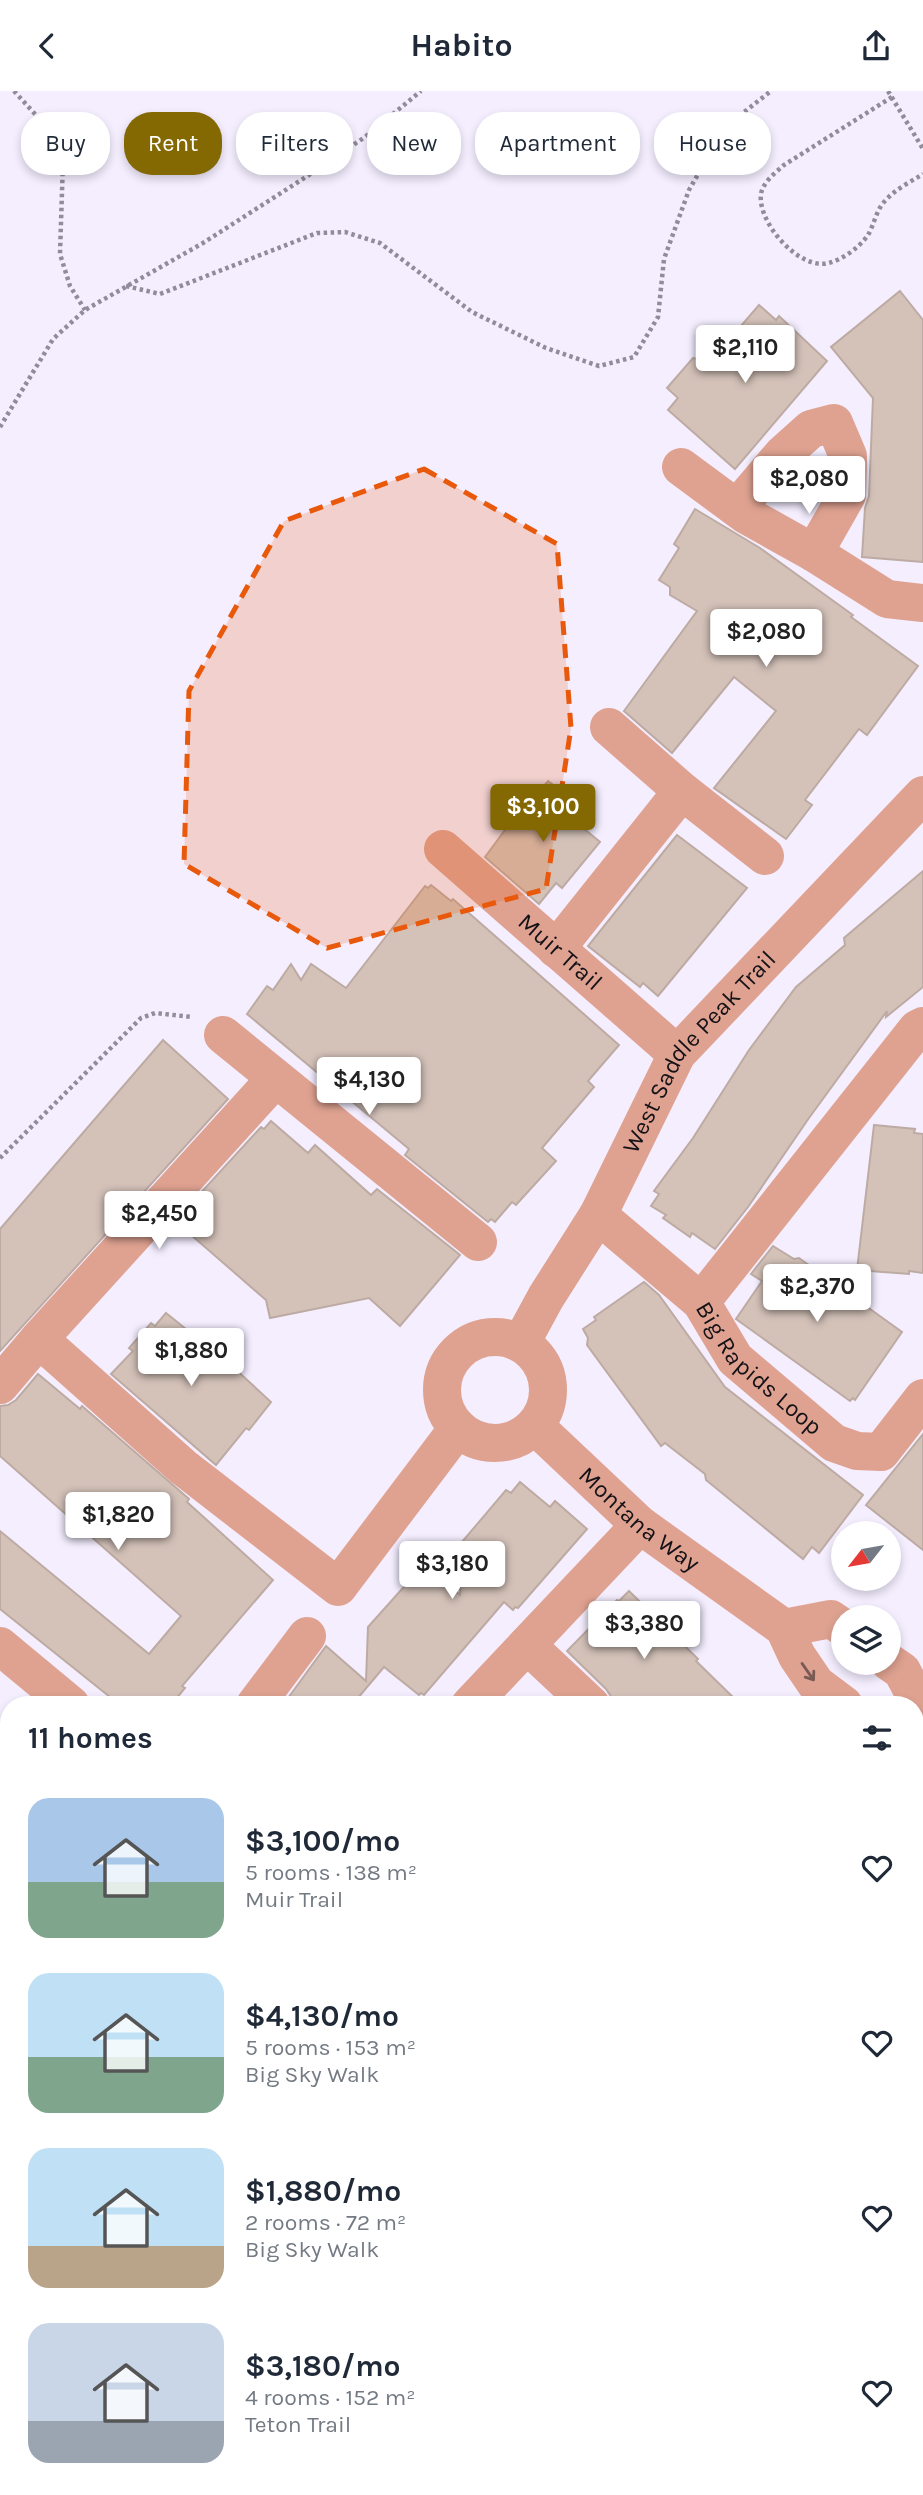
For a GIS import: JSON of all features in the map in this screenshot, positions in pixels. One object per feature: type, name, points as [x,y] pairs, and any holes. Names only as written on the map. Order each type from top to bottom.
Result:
[{"type":"street","points":[[737,508],[782,455],[811,429],[834,423],[848,456],[847,495],[814,553]]},
{"type":"street","points":[[681,467],[737,508],[887,599],[923,603]]},
{"type":"street","points":[[609,727],[682,791],[765,856]]},
{"type":"street","points":[[556,949],[682,791]]},
{"type":"street","name":"West Saddle Peak Trail","points":[[521,1343],[597,1215],[677,1054],[923,795]]},
{"type":"street","name":"Muir Trail","points":[[443,849],[677,1054]]},
{"type":"street","points":[[701,1302],[921,1030]]},
{"type":"street","points":[[223,1035],[478,1242]]},
{"type":"street","points":[[0,1385],[275,1079]]},
{"type":"street","name":"Big Rapids Loop","points":[[597,1215],[701,1302],[735,1359],[834,1443],[858,1451],[881,1452],[923,1398]]},
{"type":"street","points":[[487,1337],[521,1343],[533,1353],[548,1381],[544,1413],[535,1426],[522,1437],[506,1443],[488,1443],[472,1438],[458,1428],[448,1414],[442,1398],[442,1381],[447,1366],[458,1352],[471,1342],[487,1337]]},
{"type":"street","points":[[39,1339],[183,1467],[338,1587],[458,1428]]},
{"type":"street","name":"Montana Way","points":[[535,1426],[640,1525],[784,1628],[797,1656],[816,1684],[832,1696]]},
{"type":"street","points":[[479,1696],[640,1525]]},
{"type":"street","points":[[784,1628],[831,1619]]},
{"type":"street","points":[[262,1696],[307,1636]]},
{"type":"street","points":[[527,1645],[581,1696]]},
{"type":"street","points":[[0,1646],[60,1696]]},
{"type":"street","points":[[901,1670],[915,1696]]},
{"type":"path","points":[[14,91],[44,124],[63,161],[60,254],[70,286],[85,310]]},
{"type":"path","points":[[0,427],[53,339],[85,310],[203,243],[309,175],[365,137],[421,91]]},
{"type":"path","points":[[126,286],[160,294],[317,233],[345,232],[380,243],[472,312],[546,348],[598,366],[634,357],[658,317],[664,259],[689,190],[725,127],[771,91]]},
{"type":"path","points":[[888,91],[923,149]]},
{"type":"path","points":[[892,97],[784,165],[770,177],[761,193],[762,207],[774,231],[789,250],[807,261],[827,264],[856,248],[868,235],[880,207],[897,190],[923,174]]},
{"type":"path","points":[[0,1159],[141,1018],[155,1013],[197,1017],[223,1035]]},
{"type":"highlighted area","points":[[424,469],[557,544],[571,728],[546,889],[327,948],[184,864],[189,691],[284,521]]},
{"type":"building","points":[[900,291],[923,320],[923,562],[862,557],[865,508],[869,496],[873,398],[831,347]]},
{"type":"building","points":[[759,305],[776,320],[779,316],[827,361],[735,469],[668,410],[678,398],[667,388],[693,358],[711,361]]},
{"type":"building","points":[[695,509],[760,548],[918,666],[867,735],[859,729],[805,800],[812,805],[786,839],[714,788],[776,711],[734,677],[672,753],[624,711],[697,611],[670,595],[670,587],[659,580],[679,548],[674,544]]},
{"type":"building","points":[[548,781],[581,806],[572,819],[600,842],[562,888],[556,883],[539,904],[485,857],[525,803],[527,805]]},
{"type":"building","points":[[677,835],[747,888],[658,996],[643,983],[640,987],[588,946]]},
{"type":"building","points":[[923,871],[923,987],[886,1017],[887,1011],[748,1207],[715,1249],[692,1233],[690,1237],[663,1218],[666,1215],[651,1206],[659,1194],[654,1191],[693,1138],[749,1050],[796,987],[845,945],[844,938]]},
{"type":"building","points":[[431,885],[451,901],[453,899],[619,1045],[588,1081],[594,1087],[542,1148],[556,1161],[516,1205],[512,1202],[495,1222],[491,1219],[488,1222],[405,1155],[409,1149],[247,1014],[267,986],[273,990],[291,964],[301,980],[311,964],[346,988],[425,886],[428,888]]},
{"type":"building","points":[[163,1040],[228,1099],[0,1351],[0,1229]]},
{"type":"building","points":[[271,1121],[308,1153],[315,1145],[371,1195],[377,1189],[460,1255],[400,1326],[369,1298],[270,1318],[266,1300],[175,1221],[261,1127],[264,1129]]},
{"type":"building","points":[[874,1125],[915,1129],[914,1133],[923,1134],[923,1273],[857,1270]]},
{"type":"building","points":[[773,1246],[794,1259],[799,1258],[902,1332],[855,1400],[853,1398],[850,1401],[736,1319],[762,1281],[751,1274]]},
{"type":"building","points":[[644,1282],[659,1295],[725,1387],[863,1495],[843,1521],[831,1521],[831,1537],[819,1553],[812,1547],[803,1559],[706,1480],[705,1474],[665,1443],[661,1446],[587,1345],[588,1338],[583,1329],[596,1320],[594,1317]]},
{"type":"building","points":[[166,1313],[232,1366],[271,1402],[216,1465],[111,1374],[133,1351],[129,1348],[151,1323],[155,1326]]},
{"type":"building","points":[[38,1374],[80,1409],[82,1406],[189,1499],[187,1502],[273,1580],[182,1686],[185,1688],[178,1696],[109,1696],[0,1609],[0,1531],[149,1654],[181,1616],[0,1456],[0,1406],[16,1400]]},
{"type":"building","points":[[923,1434],[923,1550],[901,1533],[901,1521],[886,1521],[866,1505]]},
{"type":"building","points":[[520,1482],[550,1507],[555,1501],[587,1529],[518,1608],[513,1610],[504,1602],[424,1695],[419,1695],[384,1667],[360,1696],[290,1696],[326,1646],[366,1681],[368,1627],[411,1579],[419,1578],[428,1568],[460,1595],[462,1542],[506,1490],[511,1493]]},
{"type":"building","points":[[629,1591],[732,1696],[611,1696],[567,1651],[617,1600]]}]
